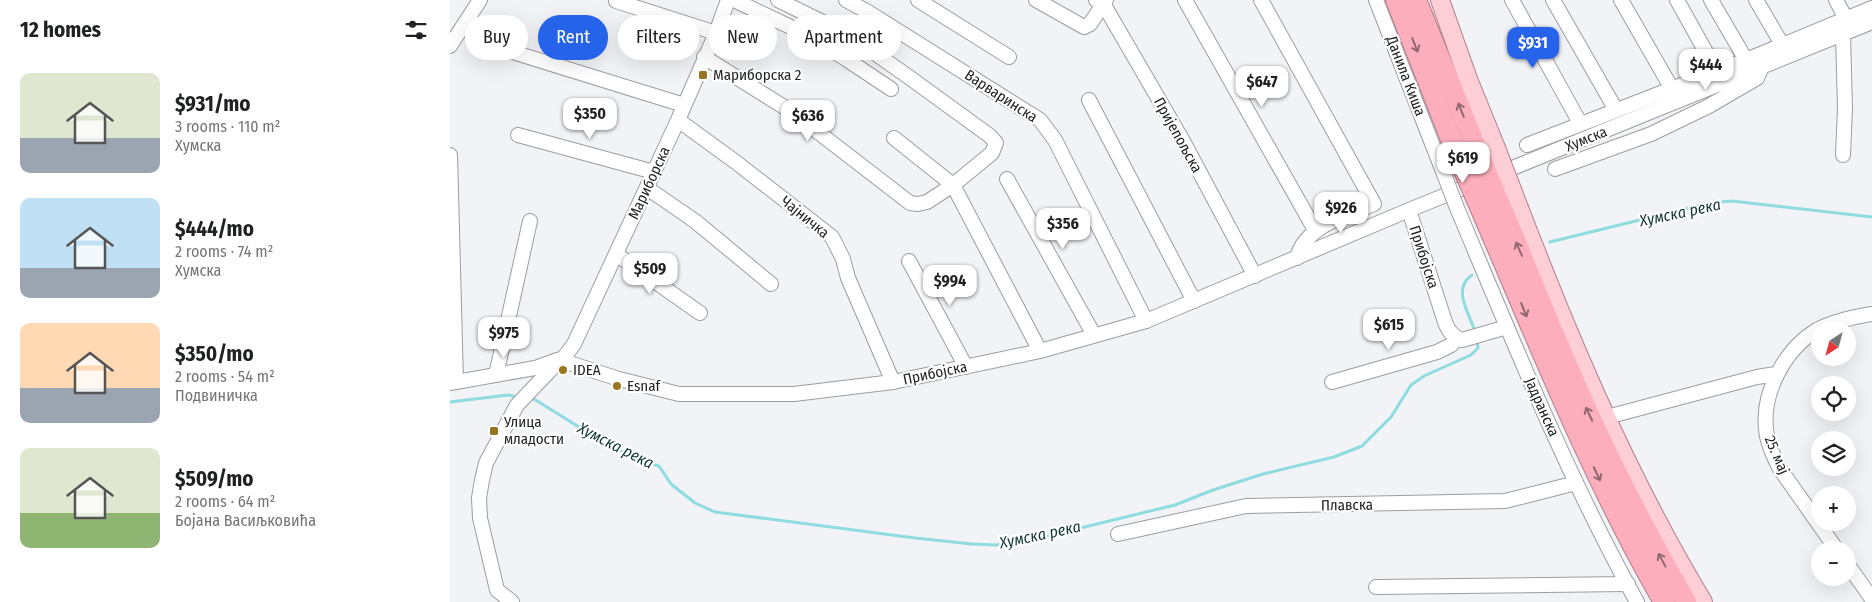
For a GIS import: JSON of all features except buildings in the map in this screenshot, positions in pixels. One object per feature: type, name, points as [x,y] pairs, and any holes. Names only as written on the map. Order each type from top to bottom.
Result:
[{"type":"highway","points":[[1396,0],[1451,166],[1494,193],[1560,350],[1595,426],[1634,508],[1686,602]]},
{"type":"highway","points":[[1416,0],[1487,151],[1494,193],[1573,425],[1619,518],[1664,602]]},
{"type":"main road","points":[[1440,0],[1468,79],[1487,151]]},
{"type":"main road","points":[[1494,193],[1554,301],[1606,417],[1639,484],[1703,602]]},
{"type":"street","points":[[450,46],[480,0]]},
{"type":"street","name":"Мариборска","points":[[723,15],[728,0]]},
{"type":"street","points":[[734,0],[801,32],[891,89]]},
{"type":"street","points":[[704,57],[792,112],[910,203],[927,202],[953,185],[992,153],[996,143],[971,121],[849,35],[778,0]]},
{"type":"street","name":"Варваринска","points":[[846,0],[1040,120],[1055,140],[1146,321]]},
{"type":"street","points":[[918,0],[1009,58]]},
{"type":"street","points":[[1036,0],[1084,27],[1090,24],[1102,2]]},
{"type":"street","points":[[1185,0],[1315,230]]},
{"type":"street","points":[[1261,0],[1374,204],[1315,230],[1301,246],[1297,258]]},
{"type":"street","name":"Данила Киша","points":[[1376,0],[1451,166],[1458,208]]},
{"type":"street","name":"Хумска","points":[[1512,0],[1580,123]]},
{"type":"street","points":[[1553,0],[1616,110]]},
{"type":"street","points":[[1621,0],[1672,89]]},
{"type":"street","points":[[1677,0],[1717,72]]},
{"type":"street","points":[[1711,0],[1746,60]]},
{"type":"street","points":[[1756,0],[1782,46]]},
{"type":"street","points":[[1836,0],[1846,19]]},
{"type":"street","points":[[616,1],[709,31]]},
{"type":"street","name":"Пријепољска","points":[[1102,2],[1183,141],[1255,276]]},
{"type":"street","name":"Хумска","points":[[1527,145],[1580,123],[1717,72],[1872,8]]},
{"type":"street","name":"Хумска","points":[[1409,210],[1872,22]]},
{"type":"street","points":[[1842,155],[1845,108],[1843,34]]},
{"type":"street","name":"Мариборска","points":[[497,596],[480,518],[479,498],[486,463],[517,405],[531,388],[565,356],[574,344],[678,120],[709,47]]},
{"type":"street","points":[[528,57],[684,105]]},
{"type":"street","name":"Хумска","points":[[1555,169],[1651,134],[1709,106],[1757,78],[1763,67]]},
{"type":"street","points":[[1089,100],[1194,301]]},
{"type":"street","name":"Чајничка","points":[[678,120],[737,162],[832,238],[893,382]]},
{"type":"street","points":[[518,135],[654,172]]},
{"type":"street","points":[[894,138],[953,185],[1040,351]]},
{"type":"street","points":[[450,155],[453,383],[535,368],[560,360]]},
{"type":"street","points":[[1007,179],[1094,336]]},
{"type":"street","points":[[647,188],[695,221],[771,284]]},
{"type":"street","name":"Јадранска","points":[[1458,208],[1507,327],[1576,483],[1638,602]]},
{"type":"street","name":"Прибојска","points":[[560,360],[619,379],[679,394],[794,394],[893,382],[1040,351],[1146,321],[1409,210],[1447,327],[1463,339]]},
{"type":"street","points":[[496,375],[530,221]]},
{"type":"street","points":[[616,254],[700,313]]},
{"type":"street","points":[[909,261],[966,367]]},
{"type":"street","name":"25. мај","points":[[1831,541],[1780,469],[1774,456],[1766,429],[1768,395],[1776,374],[1804,340],[1816,331],[1846,318],[1872,314]]},
{"type":"street","points":[[1332,382],[1437,352],[1463,339],[1484,335],[1507,327]]},
{"type":"street","points":[[1606,417],[1757,377],[1776,374]]},
{"type":"street","name":"Плавска","points":[[1118,534],[1246,506],[1505,501],[1576,483]]},
{"type":"street","points":[[1856,576],[1872,599]]},
{"type":"street","points":[[1376,587],[1628,584]]},
{"type":"street","points":[[497,596],[512,602]]},
{"type":"waterway","name":"Хумска река","points":[[1550,242],[1709,203],[1732,201],[1872,217]]},
{"type":"waterway","name":"Хумска река","points":[[1472,275],[1466,281],[1462,294],[1475,332]]},
{"type":"waterway","name":"Хумска река","points":[[530,399],[534,399],[603,442],[641,461],[659,466],[671,484],[695,503],[715,512],[915,538],[997,545],[1035,539],[1175,505],[1213,490],[1263,474],[1334,457],[1362,446],[1391,417],[1411,385],[1424,376],[1471,355],[1478,348],[1477,338]]},
{"type":"waterway","name":"Хумска река","points":[[450,402],[508,395],[519,397]]},
{"type":"place","name":"Мариборска 2","points":[[703,75]]},
{"type":"place","name":"IDEA","points":[[563,370]]},
{"type":"place","name":"Esnaf","points":[[617,386]]},
{"type":"place","name":"Улица младости","points":[[494,431]]}]
